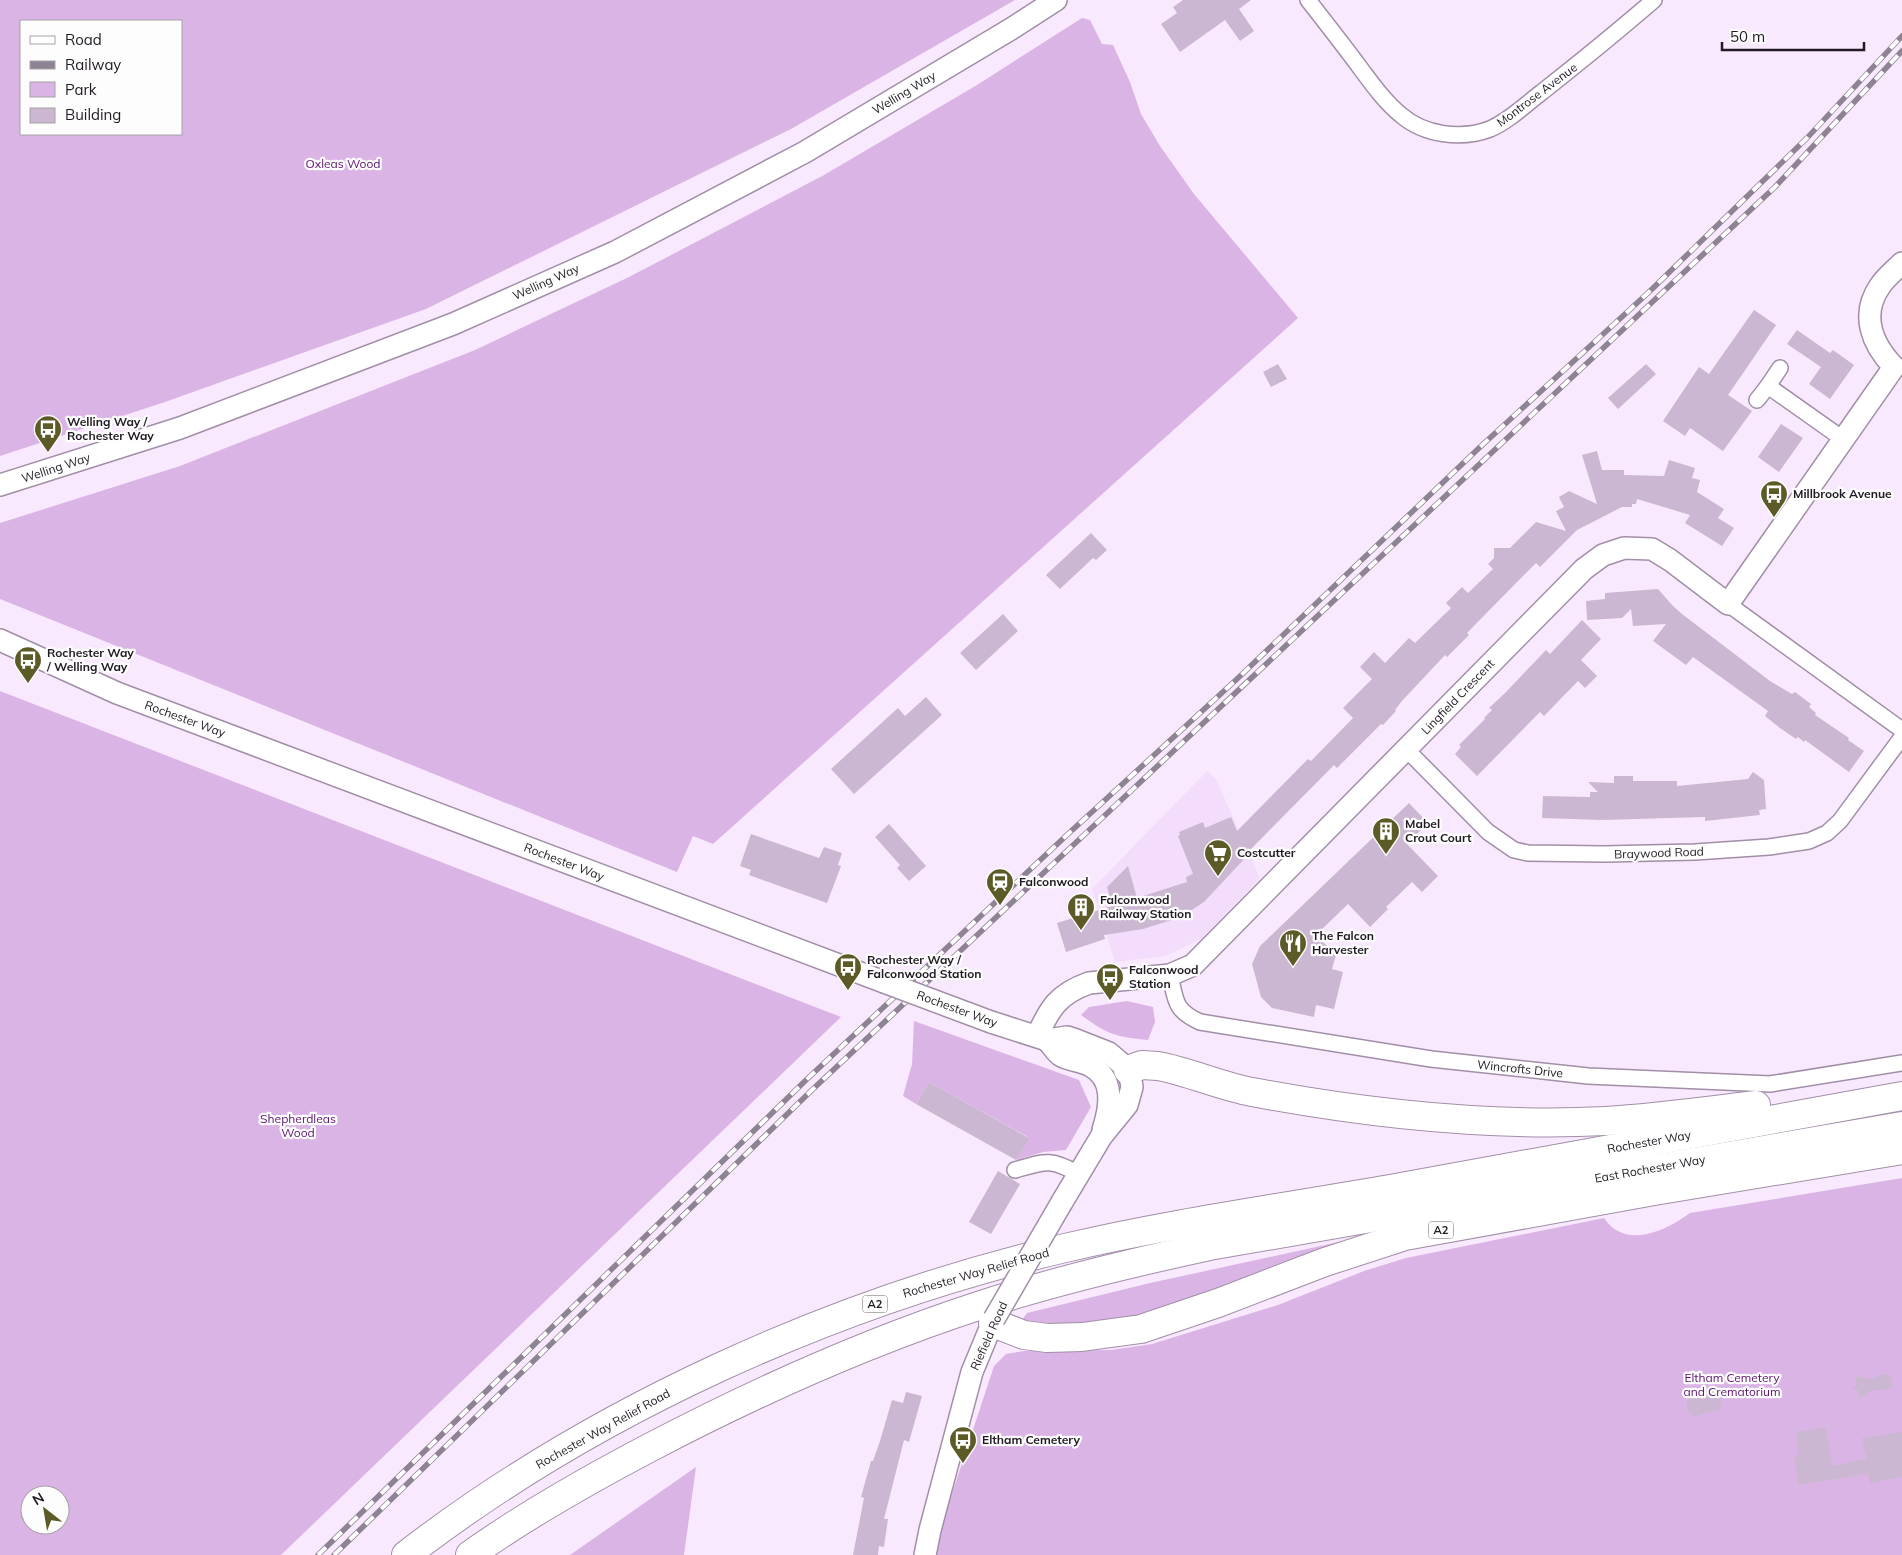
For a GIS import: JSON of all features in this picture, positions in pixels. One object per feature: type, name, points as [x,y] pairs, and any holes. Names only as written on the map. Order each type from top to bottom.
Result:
[{"type":"highway","points":[[1128,1070],[1142,1065],[1158,1066],[1251,1092],[1363,1110],[1461,1120],[1515,1122],[1616,1120],[1902,1089]]},
{"type":"highway","name":"Rochester Way","points":[[1397,1200],[1902,1096]]},
{"type":"highway","name":"East Rochester Way","points":[[1397,1200],[1902,1126]]},
{"type":"highway","name":"A2","points":[[993,1321],[1024,1335],[1047,1338],[1082,1337],[1136,1330],[1164,1323],[1325,1262],[1405,1236],[1654,1191],[1902,1150]]},
{"type":"highway","name":"Rochester Way Relief Road","points":[[406,1555],[496,1492],[612,1422],[752,1353],[867,1306],[997,1265],[1157,1228],[1397,1200]]},
{"type":"highway","name":"A2","points":[[470,1555],[598,1474],[766,1389],[864,1348],[977,1306],[1104,1269],[1209,1246],[1397,1200]]},
{"type":"street","name":"Welling Way","points":[[0,485],[180,428],[435,331],[614,252],[804,152],[1011,29],[1056,0]]},
{"type":"street","name":"Montrose Avenue","points":[[1308,0],[1383,98],[1401,116],[1419,127],[1436,133],[1451,134],[1479,132],[1491,128],[1510,117],[1589,55],[1654,0]]},
{"type":"street","points":[[1728,604],[1844,439],[1898,370],[1883,355],[1875,342],[1870,327],[1870,314],[1873,300],[1880,286],[1902,263]]},
{"type":"street","points":[[1757,400],[1780,368]]},
{"type":"street","points":[[1768,386],[1844,439]]},
{"type":"street","name":"Lingfield Crescent","points":[[1042,1038],[1049,1011],[1076,987],[1089,983],[1170,975],[1192,965],[1407,750],[1584,569],[1603,555],[1624,548],[1652,549],[1670,560],[1902,730]]},
{"type":"street","name":"Rochester Way","points":[[0,640],[117,693],[991,1022],[1042,1038],[1067,1037],[1076,1040],[1109,1054],[1128,1070]]},
{"type":"street","name":"Braywood Road","points":[[1407,750],[1488,832],[1514,850],[1544,854],[1686,852],[1769,847],[1809,841],[1827,833],[1840,822],[1902,737]]},
{"type":"street","name":"Wincrofts Drive","points":[[1170,975],[1175,999],[1180,1010],[1200,1022],[1431,1059],[1588,1076],[1770,1084],[1902,1063]]},
{"type":"street","name":"Riefield Road","points":[[1042,1038],[1060,1055],[1089,1066],[1104,1077],[1110,1097],[1107,1118],[1101,1136]]},
{"type":"street","name":"Riefield Road","points":[[926,1555],[930,1530],[972,1372],[993,1321],[1101,1136],[1127,1105],[1132,1088],[1128,1070]]},
{"type":"street","points":[[1015,1170],[1047,1161],[1060,1163],[1079,1174]]},
{"type":"shaded area","points":[[1207,771],[1216,779],[1260,878],[1201,939],[1165,956],[1115,962],[1092,889]]},
{"type":"green space","name":"Oxleas Wood","points":[[0,0],[1015,0],[791,129],[426,309],[165,402],[0,456]]},
{"type":"green space","points":[[1082,18],[1090,20],[1102,44],[1113,45],[1130,82],[1141,114],[1160,146],[1194,194],[1298,318],[713,844],[693,836],[677,872],[0,599],[0,523],[180,466],[475,350],[629,277],[824,175],[977,85]]},
{"type":"green space","name":"Shepherdleas Wood","points":[[0,691],[841,1017],[281,1555],[0,1555]]},
{"type":"green space","points":[[1127,1001],[1153,1007],[1155,1022],[1148,1040],[1112,1034],[1081,1015],[1089,1007]]},
{"type":"green space","points":[[914,1021],[1079,1080],[1091,1107],[1066,1150],[1043,1152],[1016,1160],[1028,1137],[929,1082],[916,1104],[903,1096],[912,1064]]},
{"type":"green space","name":"Eltham Cemetery and Crematorium","points":[[1902,1178],[1902,1555],[934,1555],[936,1542],[994,1366],[1006,1354],[1024,1351],[1111,1350],[1152,1344],[1278,1305],[1364,1271],[1406,1258],[1604,1218],[1613,1228],[1623,1233],[1634,1235],[1646,1234],[1669,1226],[1690,1213]]},
{"type":"green space","points":[[1376,1234],[1126,1322],[1017,1327],[1027,1313],[1150,1283]]},
{"type":"green space","points":[[696,1467],[684,1555],[570,1555]]},
{"type":"building","points":[[1183,0],[1251,0],[1239,9],[1254,31],[1240,41],[1225,20],[1180,52],[1161,24],[1177,13],[1173,7]]},
{"type":"building","points":[[1754,310],[1776,325],[1728,395],[1752,411],[1723,451],[1690,428],[1685,436],[1663,421],[1699,367],[1709,374]]},
{"type":"building","points":[[1797,330],[1830,353],[1833,350],[1854,365],[1830,399],[1809,384],[1821,367],[1787,344]]},
{"type":"building","points":[[1278,364],[1287,379],[1271,387],[1263,372]]},
{"type":"building","points":[[1646,364],[1656,374],[1618,409],[1608,398]]},
{"type":"building","points":[[1781,424],[1803,438],[1779,472],[1758,457]]},
{"type":"building","points":[[1597,451],[1602,470],[1624,470],[1624,475],[1664,476],[1669,460],[1695,468],[1692,478],[1700,480],[1697,492],[1724,509],[1718,518],[1734,528],[1722,546],[1685,523],[1690,515],[1637,499],[1636,504],[1632,504],[1632,507],[1622,507],[1577,530],[1540,567],[1536,563],[1467,633],[1469,635],[1447,657],[1445,655],[1401,702],[1396,711],[1383,725],[1381,724],[1337,768],[1334,765],[1246,854],[1247,856],[1204,902],[1181,917],[1143,929],[1104,935],[1105,939],[1066,952],[1057,923],[1112,906],[1107,887],[1128,866],[1137,898],[1187,882],[1186,877],[1193,874],[1178,836],[1180,835],[1179,832],[1203,822],[1205,828],[1231,817],[1237,831],[1308,759],[1311,761],[1353,718],[1343,708],[1372,679],[1360,667],[1374,652],[1385,663],[1409,638],[1415,643],[1451,608],[1446,603],[1462,587],[1468,593],[1493,569],[1488,564],[1494,558],[1494,548],[1510,548],[1536,522],[1566,531],[1556,511],[1564,507],[1559,497],[1569,491],[1597,504],[1582,455]]},
{"type":"building","points":[[1091,533],[1107,550],[1096,560],[1093,558],[1060,589],[1046,575]]},
{"type":"building","points":[[1658,589],[1682,614],[1770,681],[1792,694],[1795,692],[1811,704],[1809,707],[1816,713],[1815,715],[1849,738],[1848,740],[1864,751],[1849,772],[1805,740],[1804,742],[1798,737],[1796,739],[1780,728],[1765,716],[1768,711],[1693,657],[1686,665],[1653,641],[1666,624],[1633,626],[1631,609],[1622,618],[1587,620],[1586,601],[1605,599],[1605,593]]},
{"type":"building","points":[[1003,614],[1018,631],[976,670],[960,653]]},
{"type":"building","points":[[1582,620],[1601,639],[1581,660],[1597,676],[1585,688],[1578,681],[1544,716],[1540,712],[1477,776],[1455,754],[1461,747],[1459,745],[1485,719],[1492,710],[1489,708],[1546,650],[1550,654]]},
{"type":"building","points":[[926,697],[942,715],[854,794],[831,769],[898,708],[905,716]]},
{"type":"building","points":[[1753,772],[1764,780],[1766,809],[1759,810],[1760,815],[1705,821],[1705,817],[1602,820],[1542,818],[1543,796],[1590,797],[1590,792],[1598,792],[1588,782],[1614,783],[1614,776],[1633,776],[1633,781],[1677,781],[1677,786],[1748,779]]},
{"type":"building","points":[[1409,803],[1428,823],[1407,844],[1438,876],[1422,892],[1412,882],[1386,907],[1388,909],[1370,927],[1348,904],[1316,935],[1336,955],[1332,969],[1343,972],[1334,1009],[1316,1005],[1314,1017],[1272,1008],[1261,997],[1252,964],[1260,946]]},
{"type":"building","points":[[889,824],[926,866],[909,881],[897,868],[900,865],[875,837]]},
{"type":"building","points":[[751,834],[819,858],[824,847],[842,853],[838,865],[841,866],[827,903],[749,875],[751,870],[740,866]]},
{"type":"building","points":[[929,1082],[1029,1138],[1016,1160],[916,1104]]},
{"type":"building","points":[[998,1171],[1020,1184],[991,1234],[969,1222]]},
{"type":"building","points":[[1883,1374],[1889,1375],[1892,1380],[1892,1387],[1885,1390],[1873,1390],[1859,1398],[1857,1389],[1851,1389],[1856,1386],[1856,1376],[1871,1379]]},
{"type":"building","points":[[1718,1390],[1722,1409],[1692,1417],[1691,1413],[1688,1413],[1686,1400],[1688,1400],[1688,1396]]},
{"type":"building","points":[[906,1392],[922,1396],[909,1442],[904,1440],[884,1519],[888,1519],[884,1547],[879,1546],[878,1555],[853,1555],[864,1498],[861,1497],[871,1461],[873,1461],[880,1441],[892,1400],[903,1403]]},
{"type":"building","points":[[1826,1427],[1832,1466],[1866,1459],[1862,1438],[1902,1432],[1902,1477],[1870,1483],[1868,1474],[1798,1485],[1794,1456],[1799,1455],[1796,1432]]},
{"type":"railway","points":[[318,1555],[805,1081],[1068,834],[1237,679],[1479,448],[1649,292],[1807,138],[1902,36]]},
{"type":"railway","points":[[334,1555],[813,1089],[1775,187],[1902,51]]},
{"type":"place","name":"Welling Way / Rochester Way","points":[[48,453]]},
{"type":"place","name":"Millbrook Avenue","points":[[1774,518]]},
{"type":"place","name":"Rochester Way / Welling Way","points":[[28,684]]},
{"type":"place","name":"Mabel Crout Court","points":[[1386,855]]},
{"type":"place","name":"Costcutter","points":[[1218,877]]},
{"type":"place","name":"Falconwood","points":[[1000,906]]},
{"type":"place","name":"Falconwood Railway Station","points":[[1081,931]]},
{"type":"place","name":"The Falcon Harvester","points":[[1293,967]]},
{"type":"place","name":"Rochester Way / Falconwood Station","points":[[848,991]]},
{"type":"place","name":"Falconwood Station","points":[[1110,1001]]},
{"type":"place","name":"Eltham Cemetery","points":[[963,1464]]}]
